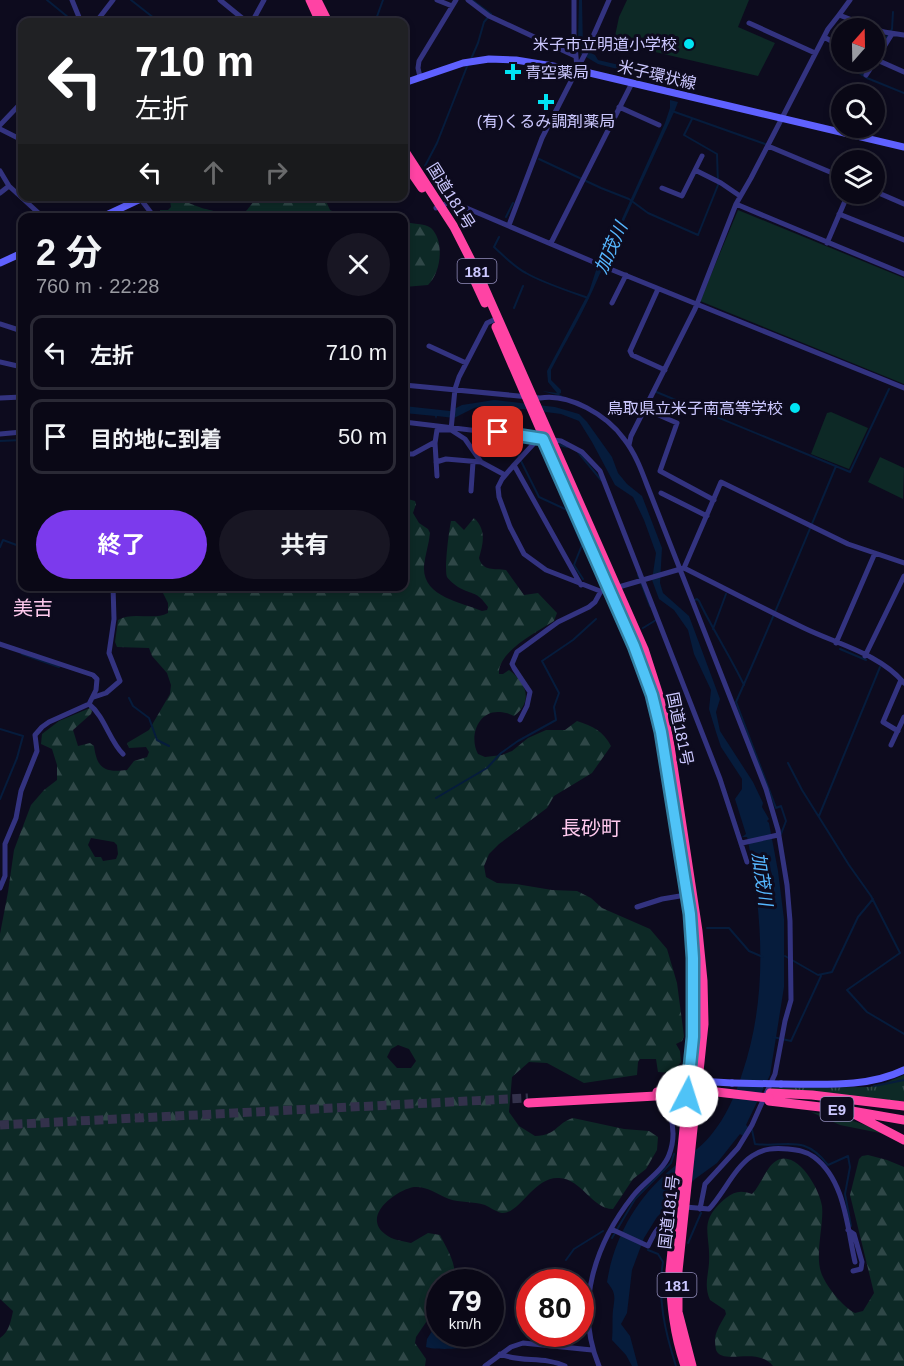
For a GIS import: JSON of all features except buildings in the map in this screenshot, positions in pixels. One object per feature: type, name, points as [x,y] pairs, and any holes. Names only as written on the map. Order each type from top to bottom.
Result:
[{"type":"highway","points":[[310,0],[318,18]]},
{"type":"highway","points":[[318,0],[326,18]]},
{"type":"highway","name":"国道181号","points":[[408,157],[438,207]]},
{"type":"highway","name":"国道181号","points":[[408,167],[463,243],[609,590],[644,649],[663,708],[689,894],[698,931],[704,1014],[693,1081],[683,1205],[670,1271],[670,1305],[678,1346],[685,1366]]},
{"type":"highway","name":"E9","points":[[528,1101],[717,1092],[846,1107],[904,1119]]},
{"type":"highway","name":"E9","points":[[657,1094],[770,1097],[904,1119]]},
{"type":"highway","points":[[770,1097],[823,1096],[904,1106]]},
{"type":"highway","points":[[846,1110],[904,1140]]},
{"type":"highway","name":"国道181号","points":[[679,1227],[678,1312],[692,1366]]},
{"type":"main road","name":"米子環状線","points":[[408,82],[464,63],[489,59],[516,60],[632,82],[904,147]]},
{"type":"main road","points":[[110,213],[134,201]]},
{"type":"main road","points":[[0,263],[18,255]]},
{"type":"main road","points":[[693,1081],[781,1084],[863,1082],[892,1076],[904,1070]]},
{"type":"street","points":[[72,0],[79,18]]},
{"type":"street","points":[[99,18],[113,0]]},
{"type":"street","points":[[220,0],[242,18]]},
{"type":"street","points":[[254,18],[264,0]]},
{"type":"street","points":[[437,0],[452,6]]},
{"type":"street","points":[[420,77],[419,61],[456,0]]},
{"type":"street","points":[[468,0],[489,16],[575,56]]},
{"type":"street","points":[[574,0],[577,70]]},
{"type":"street","points":[[509,225],[542,138],[609,0]]},
{"type":"street","points":[[629,445],[696,304],[736,204],[815,53],[850,0]]},
{"type":"street","points":[[839,15],[892,34],[904,34]]},
{"type":"street","points":[[749,23],[815,53]]},
{"type":"street","points":[[885,45],[892,34]]},
{"type":"street","points":[[824,38],[831,42]]},
{"type":"street","points":[[885,66],[904,72]]},
{"type":"street","points":[[551,243],[632,82]]},
{"type":"street","points":[[18,107],[0,127],[18,138]]},
{"type":"street","points":[[619,107],[659,125]]},
{"type":"street","points":[[768,146],[831,172]]},
{"type":"street","points":[[662,188],[682,196],[702,156]]},
{"type":"street","points":[[696,170],[740,196]]},
{"type":"street","points":[[0,171],[9,186],[18,194]]},
{"type":"street","points":[[0,193],[9,186]]},
{"type":"street","points":[[885,196],[904,204]]},
{"type":"street","points":[[25,201],[39,213]]},
{"type":"street","points":[[438,207],[450,202],[455,203],[658,289],[904,388]]},
{"type":"street","points":[[736,204],[904,273]]},
{"type":"street","points":[[827,243],[844,204]]},
{"type":"street","points":[[839,214],[904,240]]},
{"type":"street","points":[[612,303],[626,275]]},
{"type":"street","points":[[658,289],[630,351],[632,355],[665,370]]},
{"type":"street","points":[[451,427],[455,390],[466,363],[487,323],[495,319]]},
{"type":"street","points":[[0,324],[18,330]]},
{"type":"street","points":[[429,346],[466,363]]},
{"type":"street","points":[[0,362],[18,366]]},
{"type":"street","points":[[408,385],[530,399],[556,398],[585,408],[609,423],[629,445],[639,464],[766,789],[774,814],[776,836],[784,864],[790,921],[791,1000],[775,1074],[752,1125],[738,1148],[705,1184],[700,1209]]},
{"type":"street","points":[[0,398],[18,397]]},
{"type":"street","points":[[645,409],[677,423],[660,471],[714,500]]},
{"type":"street","points":[[408,422],[561,441],[576,448],[600,471],[644,578],[745,843],[747,862]]},
{"type":"street","points":[[438,476],[435,442],[437,430],[451,427]]},
{"type":"street","points":[[451,427],[465,440],[481,462],[505,475]]},
{"type":"street","points":[[0,434],[18,432]]},
{"type":"street","points":[[545,440],[514,465],[498,487],[499,497],[510,527],[522,551],[546,570],[581,585],[609,590]]},
{"type":"street","points":[[408,454],[413,454],[435,442]]},
{"type":"street","points":[[436,462],[446,459],[481,462]]},
{"type":"street","points":[[471,491],[473,462]]},
{"type":"street","points":[[514,465],[581,585]]},
{"type":"street","points":[[680,568],[722,483],[848,544],[904,563]]},
{"type":"street","points":[[661,493],[707,516]]},
{"type":"street","points":[[836,642],[874,553]]},
{"type":"street","points":[[520,720],[527,706],[530,692],[512,664],[517,652],[558,622],[589,607],[609,590],[680,568],[894,671],[903,681],[883,722],[898,730]]},
{"type":"street","points":[[865,656],[904,576]]},
{"type":"street","points":[[94,697],[106,693],[120,681],[109,653],[114,619],[113,591]]},
{"type":"street","points":[[0,644],[93,675],[97,684],[94,697],[89,704],[49,722],[36,733],[37,751],[21,791],[16,818],[5,844],[5,876],[0,888]]},
{"type":"street","points":[[89,704],[123,754]]},
{"type":"street","points":[[891,745],[904,717]]},
{"type":"street","points":[[745,843],[776,836]]},
{"type":"street","points":[[637,907],[662,898],[689,894]]},
{"type":"street","points":[[599,1366],[592,1350],[589,1321],[591,1282],[596,1258],[635,1193],[668,1158],[672,1145],[673,1128],[662,1093],[664,1084],[672,1081],[693,1081]]},
{"type":"street","points":[[683,1205],[709,1209],[745,1162],[757,1153],[773,1148],[796,1150],[814,1156],[834,1181],[840,1195],[855,1262]]},
{"type":"street","points":[[613,1230],[648,1246],[663,1224],[679,1227]]},
{"type":"street","points":[[848,1230],[854,1234],[862,1262],[861,1269],[853,1271]]},
{"type":"street","points":[[486,1366],[511,1347],[523,1343],[592,1350]]},
{"type":"street","points":[[500,1354],[508,1357],[540,1359],[565,1366]]},
{"type":"green space","name":"米子市立明道小学校","points":[[627,0],[749,0],[738,27],[775,43],[758,76],[621,44],[615,36],[619,17]]},
{"type":"green space","points":[[170,201],[186,201],[218,213],[160,213],[160,210],[168,210],[171,207]]},
{"type":"green space","points":[[254,201],[326,201],[330,210],[336,213],[243,213]]},
{"type":"green space","points":[[738,210],[904,278],[904,384],[700,301]]},
{"type":"green space","points":[[408,222],[428,226],[438,241],[440,257],[436,273],[428,285],[408,287]]},
{"type":"green space","points":[[831,412],[868,428],[849,469],[811,454],[827,413]]},
{"type":"green space","points":[[880,457],[904,468],[903,499],[868,482]]},
{"type":"green space","points":[[408,499],[415,501],[413,513],[419,523],[430,533],[424,566],[429,585],[444,597],[482,611],[487,610],[488,607],[480,598],[457,586],[447,577],[446,573],[451,521],[455,521],[464,530],[474,518],[482,532],[483,542],[479,558],[483,566],[506,570],[524,595],[538,593],[557,613],[554,621],[511,650],[500,666],[499,674],[509,670],[520,680],[526,698],[514,716],[503,712],[492,713],[481,720],[474,740],[478,754],[485,757],[502,755],[512,751],[528,738],[546,730],[565,730],[577,721],[597,730],[605,736],[611,746],[592,773],[554,796],[547,808],[489,854],[484,866],[486,877],[497,883],[577,891],[591,898],[602,908],[650,929],[667,949],[677,983],[684,1036],[682,1041],[676,1044],[680,1051],[681,1062],[672,1073],[658,1072],[656,1059],[640,1059],[637,1075],[584,1083],[547,1063],[529,1062],[512,1077],[509,1112],[519,1126],[535,1136],[553,1131],[573,1118],[624,1129],[649,1131],[658,1137],[657,1150],[646,1169],[633,1179],[613,1209],[599,1204],[574,1183],[559,1178],[542,1183],[515,1208],[502,1213],[485,1205],[449,1199],[419,1187],[407,1189],[391,1198],[379,1212],[377,1219],[379,1227],[385,1234],[411,1243],[428,1233],[440,1235],[453,1264],[454,1269],[426,1269],[426,1322],[416,1337],[415,1343],[426,1359],[425,1366],[0,1366],[0,1338],[8,1329],[13,1311],[0,1299],[0,934],[14,850],[31,805],[44,790],[57,780],[57,765],[52,749],[41,744],[42,734],[59,721],[90,708],[91,714],[73,730],[78,746],[90,743],[94,746],[97,759],[107,770],[127,770],[134,761],[147,757],[149,752],[146,747],[129,748],[127,743],[149,730],[170,694],[171,685],[167,673],[152,656],[149,648],[117,647],[115,642],[118,620],[130,616],[156,616],[168,613],[168,603],[162,591],[408,591]],"holes":[[[91,838],[114,842],[117,845],[116,859],[103,861],[101,857],[95,857],[88,845]],[[398,1045],[409,1049],[416,1061],[411,1068],[397,1068],[387,1057],[391,1049]]]},
{"type":"green space","points":[[904,1075],[904,1102],[769,1090],[770,1088],[870,1087]]},
{"type":"green space","points":[[811,1112],[849,1120],[885,1134],[840,1125]]},
{"type":"green space","points":[[868,1155],[904,1167],[904,1366],[773,1366],[758,1357],[720,1354],[716,1350],[715,1336],[726,1314],[725,1310],[710,1300],[707,1286],[709,1253],[707,1228],[711,1214],[726,1198],[735,1193],[752,1194],[769,1167],[776,1161],[792,1160],[812,1181],[822,1206],[819,1259],[824,1280],[845,1306],[855,1313],[863,1311],[874,1293],[850,1195],[859,1159]]},
{"type":"water","points":[[579,0],[582,0],[583,49],[595,55],[598,60],[670,77],[672,83],[598,64],[581,54],[578,43]]},
{"type":"water","name":"加茂川","points":[[670,100],[678,102],[675,110],[605,266],[551,370],[551,380],[561,390],[559,394],[564,397],[542,391],[557,393],[548,382],[547,371],[589,292],[599,261],[608,250],[665,123]]},
{"type":"water","name":"加茂川","points":[[494,400],[555,407],[579,414],[612,457],[618,473],[642,496],[662,548],[660,583],[663,593],[689,616],[720,699],[716,712],[720,731],[753,782],[769,819],[767,821],[778,871],[784,919],[784,987],[770,1075],[746,1125],[750,1129],[745,1137],[740,1134],[717,1163],[695,1179],[657,1217],[644,1238],[632,1270],[627,1313],[621,1324],[630,1336],[638,1366],[632,1366],[626,1355],[612,1340],[614,1295],[607,1282],[615,1250],[628,1220],[647,1194],[670,1170],[702,1145],[721,1121],[730,1106],[739,1082],[756,1016],[760,929],[748,841],[747,837],[742,837],[746,834],[735,799],[742,789],[742,779],[721,747],[709,709],[711,690],[694,654],[688,630],[674,610],[659,599],[652,580],[656,553],[644,520],[633,497],[615,485],[579,421],[561,414],[523,409],[498,410],[482,406],[454,418],[437,416],[436,419],[435,416],[408,413],[408,406],[450,411],[462,405]]},
{"type":"water","points":[[426,1347],[468,1347],[447,1349]]},
{"type":"waterway","points":[[47,0],[69,18]]},
{"type":"waterway","points":[[131,0],[154,18]]},
{"type":"waterway","points":[[376,18],[383,0]]},
{"type":"waterway","points":[[471,59],[484,22],[491,14],[472,0]]},
{"type":"waterway","points":[[885,40],[892,29],[893,12]]},
{"type":"waterway","points":[[425,166],[437,143],[468,64]]},
{"type":"waterway","points":[[858,72],[904,93]]},
{"type":"waterway","points":[[672,111],[765,144]]},
{"type":"waterway","points":[[692,119],[684,135],[717,154],[718,185],[698,235]]},
{"type":"waterway","points":[[539,159],[629,199],[648,213],[698,235]]},
{"type":"waterway","points":[[506,217],[513,203]]},
{"type":"waterway","points":[[499,237],[494,247],[517,268],[556,287],[588,298]]},
{"type":"waterway","points":[[514,308],[523,286]]},
{"type":"waterway","points":[[654,391],[850,472],[889,389]]},
{"type":"waterway","points":[[524,438],[518,455],[539,497],[567,510],[582,545],[574,565],[583,579]]},
{"type":"waterway","points":[[0,441],[18,440]]},
{"type":"waterway","points":[[560,445],[567,447]]},
{"type":"waterway","points":[[578,452],[601,480]]},
{"type":"waterway","points":[[781,834],[786,821],[781,806],[776,808],[736,702],[836,466]]},
{"type":"waterway","points":[[0,547],[3,540],[18,546]]},
{"type":"waterway","points":[[638,575],[650,606]]},
{"type":"waterway","points":[[713,629],[726,594]]},
{"type":"waterway","points":[[695,600],[699,601],[744,685]]},
{"type":"waterway","points":[[436,798],[487,768],[501,753],[518,741],[556,720],[554,707],[559,693],[542,661],[573,640],[596,619]]},
{"type":"waterway","points":[[643,628],[656,620]]},
{"type":"waterway","points":[[840,649],[866,660]]},
{"type":"waterway","points":[[22,654],[59,667]]},
{"type":"waterway","points":[[819,816],[880,667]]},
{"type":"waterway","points":[[129,698],[133,706],[149,718],[157,740],[169,746]]},
{"type":"waterway","points":[[0,729],[23,736],[17,758],[0,799]]},
{"type":"waterway","points":[[788,763],[802,790],[871,896],[900,953],[847,990],[867,1012],[904,1034]]},
{"type":"waterway","points":[[785,956],[818,975],[832,972],[858,917],[873,899]]},
{"type":"waterway","points":[[707,928],[729,928],[749,951],[763,957]]},
{"type":"waterway","points":[[773,1037],[791,1041],[821,976]]},
{"type":"waterway","points":[[874,1086],[904,1080]]},
{"type":"waterway","points":[[752,1130],[755,1144],[802,1145],[819,1155],[828,1165],[848,1156],[850,1167],[845,1194],[851,1226]]},
{"type":"waterway","points":[[612,1238],[635,1199],[671,1163],[674,1154]]},
{"type":"waterway","points":[[688,1243],[701,1213]]},
{"type":"waterway","points":[[566,1260],[574,1249],[603,1231]]},
{"type":"waterway","points":[[648,1250],[658,1254],[663,1262],[661,1275],[663,1314],[676,1366]]},
{"type":"tunnel","points":[[0,1125],[528,1098]]},
{"type":"place","name":"米子市立明道小学校","points":[[689,44]]},
{"type":"place","name":"青空薬局","points":[[513,72]]},
{"type":"place","name":"(有)くるみ調剤薬局","points":[[546,102]]},
{"type":"place","name":"鳥取県立米子南高等学校","points":[[795,408]]},
{"type":"district","name":"美吉","points":[[33,608]]},
{"type":"district","name":"長砂町","points":[[591,828]]},
{"type":"route","points":[[498,432],[543,439],[634,646],[652,695],[661,732],[690,914],[694,985],[693,1037],[687,1096]]}]
